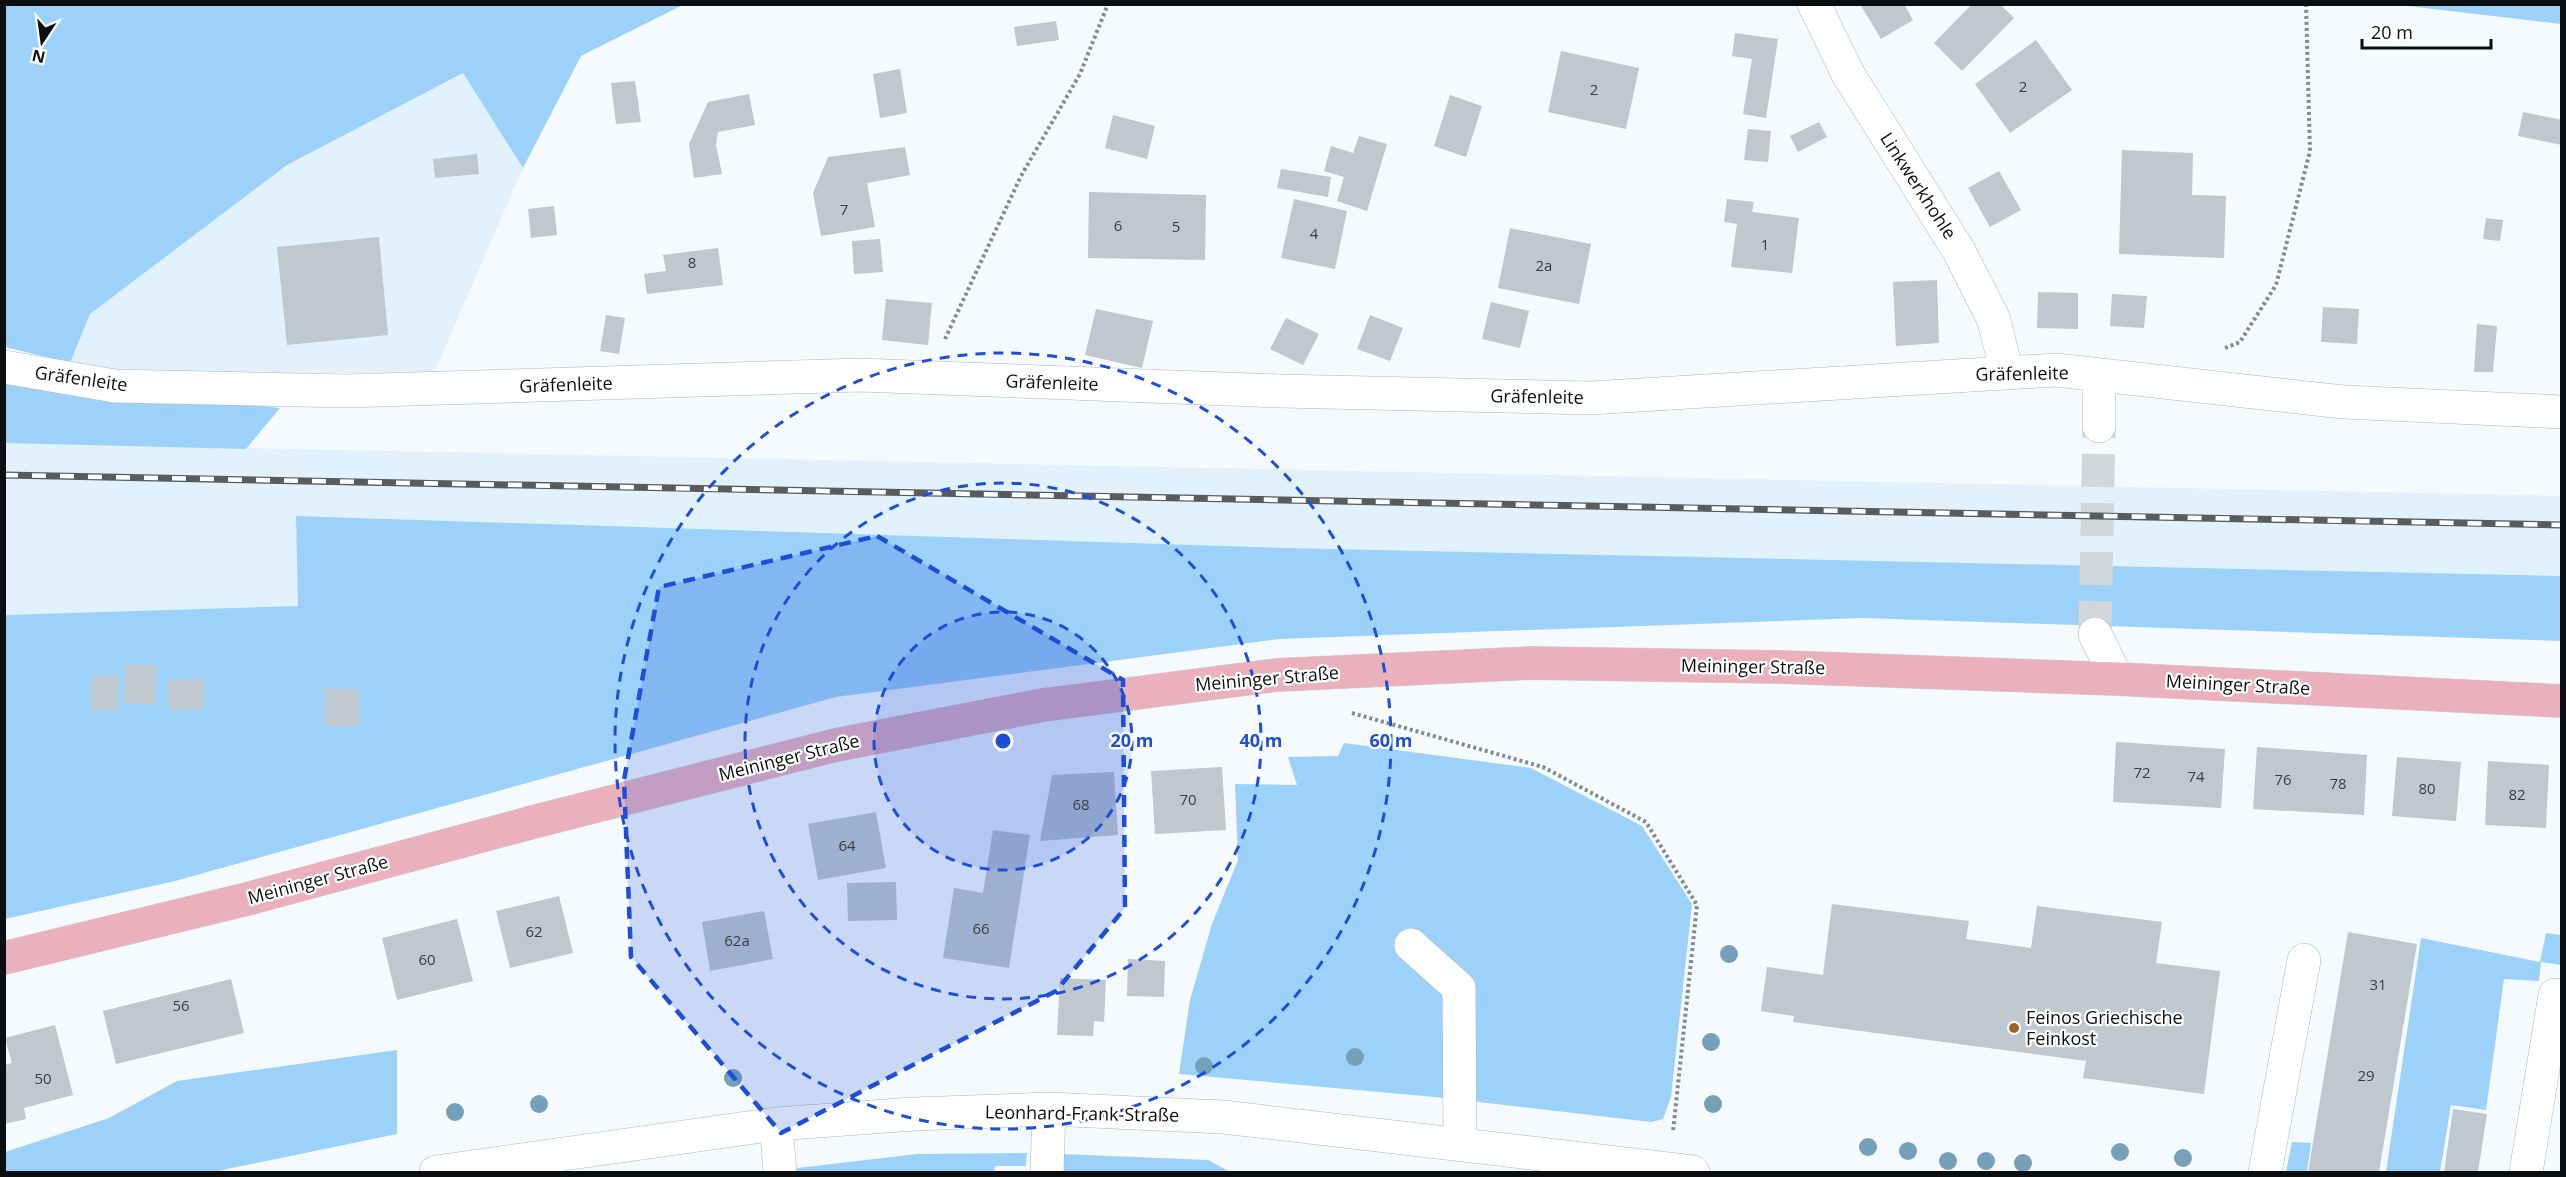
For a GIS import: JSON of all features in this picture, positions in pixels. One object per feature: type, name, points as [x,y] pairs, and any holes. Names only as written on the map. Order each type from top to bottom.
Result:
[{"type":"main road","name":"Meininger Straße","points":[[4,958],[247,899],[836,744],[1066,702],[1277,675],[1530,663],[1781,667],[2117,679],[2562,700]]},
{"type":"street","name":"Linkwerkhohle","points":[[1814,4],[1870,113],[1959,250],[1994,320],[2007,373]]},
{"type":"street","name":"Gräfenleite","points":[[4,367],[115,386],[346,391],[860,375],[1292,392],[1590,399],[2056,370],[2343,402],[2562,412]]},
{"type":"street","points":[[2099,375],[2099,426]]},
{"type":"street","points":[[2095,634],[2117,679]]},
{"type":"street","points":[[1411,945],[1459,988],[1460,1143]]},
{"type":"street","points":[[2265,1173],[2304,960]]},
{"type":"street","points":[[2526,1173],[2555,995]]},
{"type":"street","points":[[1047,1173],[1049,1109]]},
{"type":"street","name":"Leonhard-Frank-Straße","points":[[436,1173],[480,1169],[776,1124],[914,1114],[1049,1109],[1223,1117],[1460,1143],[1681,1171]]},
{"type":"street","points":[[776,1124],[780,1173]]},
{"type":"path","points":[[927,378],[1021,176],[1080,74],[1108,4]]},
{"type":"path","points":[[2218,350],[2240,342],[2276,285],[2310,151],[2306,4]]},
{"type":"path","points":[[1382,722],[1543,767],[1646,822],[1697,905],[1681,1171]]},
{"type":"highlighted area","points":[[877,536],[1123,680],[1125,908],[1056,991],[781,1133],[631,957],[624,780],[659,587]]},
{"type":"shaded area","points":[[5,5],[683,5],[581,56],[523,168],[463,73],[287,165],[90,314],[70,363],[5,347]]},
{"type":"shaded area","points":[[2399,5],[2561,5],[2561,24]]},
{"type":"shaded area","points":[[463,73],[523,168],[434,373],[143,374],[70,363],[90,314],[287,165]]},
{"type":"shaded area","points":[[5,375],[280,408],[246,449],[5,443]]},
{"type":"shaded area","points":[[4,443],[2561,496],[2561,576],[1288,548],[297,516],[298,606],[5,615]]},
{"type":"shaded area","points":[[296,516],[1288,548],[2562,576],[2561,641],[1862,618],[1279,639],[836,697],[175,881],[5,919],[4,615],[298,606]]},
{"type":"shaded area","points":[[1344,743],[1531,768],[1642,826],[1692,904],[1671,1097],[1663,1119],[1651,1122],[1435,1097],[1179,1074],[1190,1000],[1212,924],[1238,860],[1235,784],[1297,785],[1288,757],[1338,756]]},
{"type":"shaded area","points":[[2546,933],[2561,935],[2561,965],[2541,962],[2539,981],[2504,979],[2486,1110],[2451,1105],[2440,1172],[2386,1172],[2421,938],[2540,962]]},
{"type":"shaded area","points":[[397,1050],[397,1134],[213,1172],[5,1172],[5,1152],[109,1118],[177,1081]]},
{"type":"shaded area","points":[[2292,1142],[2311,1143],[2307,1172],[2286,1172]]},
{"type":"shaded area","points":[[1027,1153],[1026,1166],[995,1166],[994,1172],[789,1172],[789,1169],[917,1154]]},
{"type":"shaded area","points":[[1062,1154],[1208,1160],[1230,1172],[1061,1172]]},
{"type":"building","points":[[1860,4],[1904,4],[1913,20],[1881,39]]},
{"type":"building","points":[[1972,4],[2000,4],[2014,18],[1962,71],[1934,43]]},
{"type":"building","points":[[1056,21],[1059,40],[1017,46],[1014,27]]},
{"type":"building","points":[[1735,33],[1778,39],[1766,118],[1743,114],[1752,59],[1732,56]]},
{"type":"building","points":[[2036,40],[2072,90],[2010,133],[1975,84]]},
{"type":"building","points":[[1561,51],[1639,68],[1626,129],[1548,112]]},
{"type":"building","points":[[900,69],[907,113],[880,118],[873,74]]},
{"type":"building","points":[[635,81],[641,122],[616,124],[611,83]]},
{"type":"building","points":[[749,94],[755,125],[718,132],[716,145],[722,174],[694,178],[689,144],[708,102]]},
{"type":"building","points":[[1450,95],[1482,106],[1466,157],[1434,146]]},
{"type":"building","points":[[2523,112],[2562,120],[2562,145],[2518,136]]},
{"type":"building","points":[[1113,115],[1155,126],[1147,159],[1105,148]]},
{"type":"building","points":[[1819,122],[1827,137],[1798,152],[1790,136]]},
{"type":"building","points":[[1748,129],[1771,131],[1768,162],[1744,160]]},
{"type":"building","points":[[1359,136],[1387,144],[1367,211],[1337,201],[1344,177],[1324,171],[1331,146],[1353,153]]},
{"type":"building","points":[[905,147],[910,175],[867,183],[875,227],[821,236],[813,193],[828,157]]},
{"type":"building","points":[[2122,150],[2193,153],[2192,195],[2226,196],[2224,258],[2119,254]]},
{"type":"building","points":[[477,154],[479,174],[435,178],[433,159]]},
{"type":"building","points":[[1281,169],[1331,177],[1328,197],[1277,188]]},
{"type":"building","points":[[1999,171],[2021,210],[1990,227],[1968,188]]},
{"type":"building","points":[[1089,192],[1206,195],[1205,260],[1088,258]]},
{"type":"building","points":[[1294,199],[1347,211],[1335,269],[1281,258]]},
{"type":"building","points":[[1727,199],[1754,202],[1752,212],[1799,218],[1792,273],[1731,267],[1737,224],[1724,222]]},
{"type":"building","points":[[554,206],[557,235],[531,238],[528,209]]},
{"type":"building","points":[[2486,218],[2503,220],[2500,241],[2483,239]]},
{"type":"building","points":[[1510,228],[1591,244],[1579,304],[1498,288]]},
{"type":"building","points":[[379,237],[388,335],[287,345],[277,247]]},
{"type":"building","points":[[880,239],[883,272],[854,274],[852,241]]},
{"type":"building","points":[[718,248],[723,285],[647,294],[644,274],[666,271],[663,255]]},
{"type":"building","points":[[1937,280],[1939,343],[1896,346],[1893,282]]},
{"type":"building","points":[[2038,292],[2078,293],[2078,329],[2037,328]]},
{"type":"building","points":[[2112,294],[2147,296],[2144,328],[2110,326]]},
{"type":"building","points":[[886,299],[932,303],[928,345],[882,340]]},
{"type":"building","points":[[1491,302],[1529,311],[1520,348],[1482,339]]},
{"type":"building","points":[[2323,307],[2359,309],[2357,344],[2321,342]]},
{"type":"building","points":[[1096,309],[1153,321],[1142,368],[1085,355]]},
{"type":"building","points":[[606,315],[625,318],[619,354],[600,351]]},
{"type":"building","points":[[1370,315],[1403,328],[1390,361],[1357,349]]},
{"type":"building","points":[[1286,318],[1319,334],[1303,365],[1270,349]]},
{"type":"building","points":[[2477,324],[2497,326],[2493,372],[2474,372]]},
{"type":"building","points":[[125,664],[157,665],[155,705],[123,703]]},
{"type":"building","points":[[92,675],[119,676],[117,711],[90,709]]},
{"type":"building","points":[[203,679],[205,709],[169,710],[168,680]]},
{"type":"building","points":[[324,689],[359,689],[359,726],[324,726]]},
{"type":"building","points":[[2116,742],[2225,749],[2221,808],[2113,802]]},
{"type":"building","points":[[2257,747],[2367,755],[2364,815],[2253,809]]},
{"type":"building","points":[[2397,757],[2461,762],[2456,821],[2392,816]]},
{"type":"building","points":[[2488,761],[2549,765],[2546,828],[2485,825]]},
{"type":"building","points":[[1222,767],[1226,830],[1155,834],[1151,771]]},
{"type":"building","points":[[1114,772],[1118,835],[1040,841],[1052,775]]},
{"type":"building","points":[[876,812],[886,868],[818,880],[808,824]]},
{"type":"building","points":[[993,830],[1030,835],[1009,968],[943,958],[954,888],[983,893]]},
{"type":"building","points":[[896,882],[897,920],[848,921],[847,883]]},
{"type":"building","points":[[559,896],[573,953],[510,968],[496,911]]},
{"type":"building","points":[[1832,904],[1969,921],[1966,939],[2031,948],[2037,906],[2162,922],[2156,963],[2220,971],[2204,1094],[2083,1078],[2086,1061],[1793,1022],[1794,1016],[1761,1011],[1767,967],[1823,975]]},
{"type":"building","points":[[764,911],[773,959],[710,971],[702,922]]},
{"type":"building","points":[[457,919],[473,981],[397,1000],[382,938]]},
{"type":"building","points":[[2348,932],[2417,944],[2379,1172],[2308,1172]]},
{"type":"building","points":[[1128,959],[1165,961],[1164,997],[1127,996]]},
{"type":"building","points":[[1060,978],[1106,980],[1104,1022],[1094,1021],[1093,1036],[1057,1035]]},
{"type":"building","points":[[231,979],[244,1033],[116,1064],[103,1011]]},
{"type":"building","points":[[55,1025],[73,1095],[24,1108],[26,1119],[4,1124],[4,1065],[12,1063],[5,1038]]},
{"type":"building","points":[[2453,1109],[2487,1114],[2478,1172],[2444,1172]]},
{"type":"tunnel","points":[[2095,634],[2099,426]]},
{"type":"railway","points":[[4,475],[2562,525]]},
{"type":"place","name":"Feinos Griechische Feinkost","points":[[2014,1028]]}]
